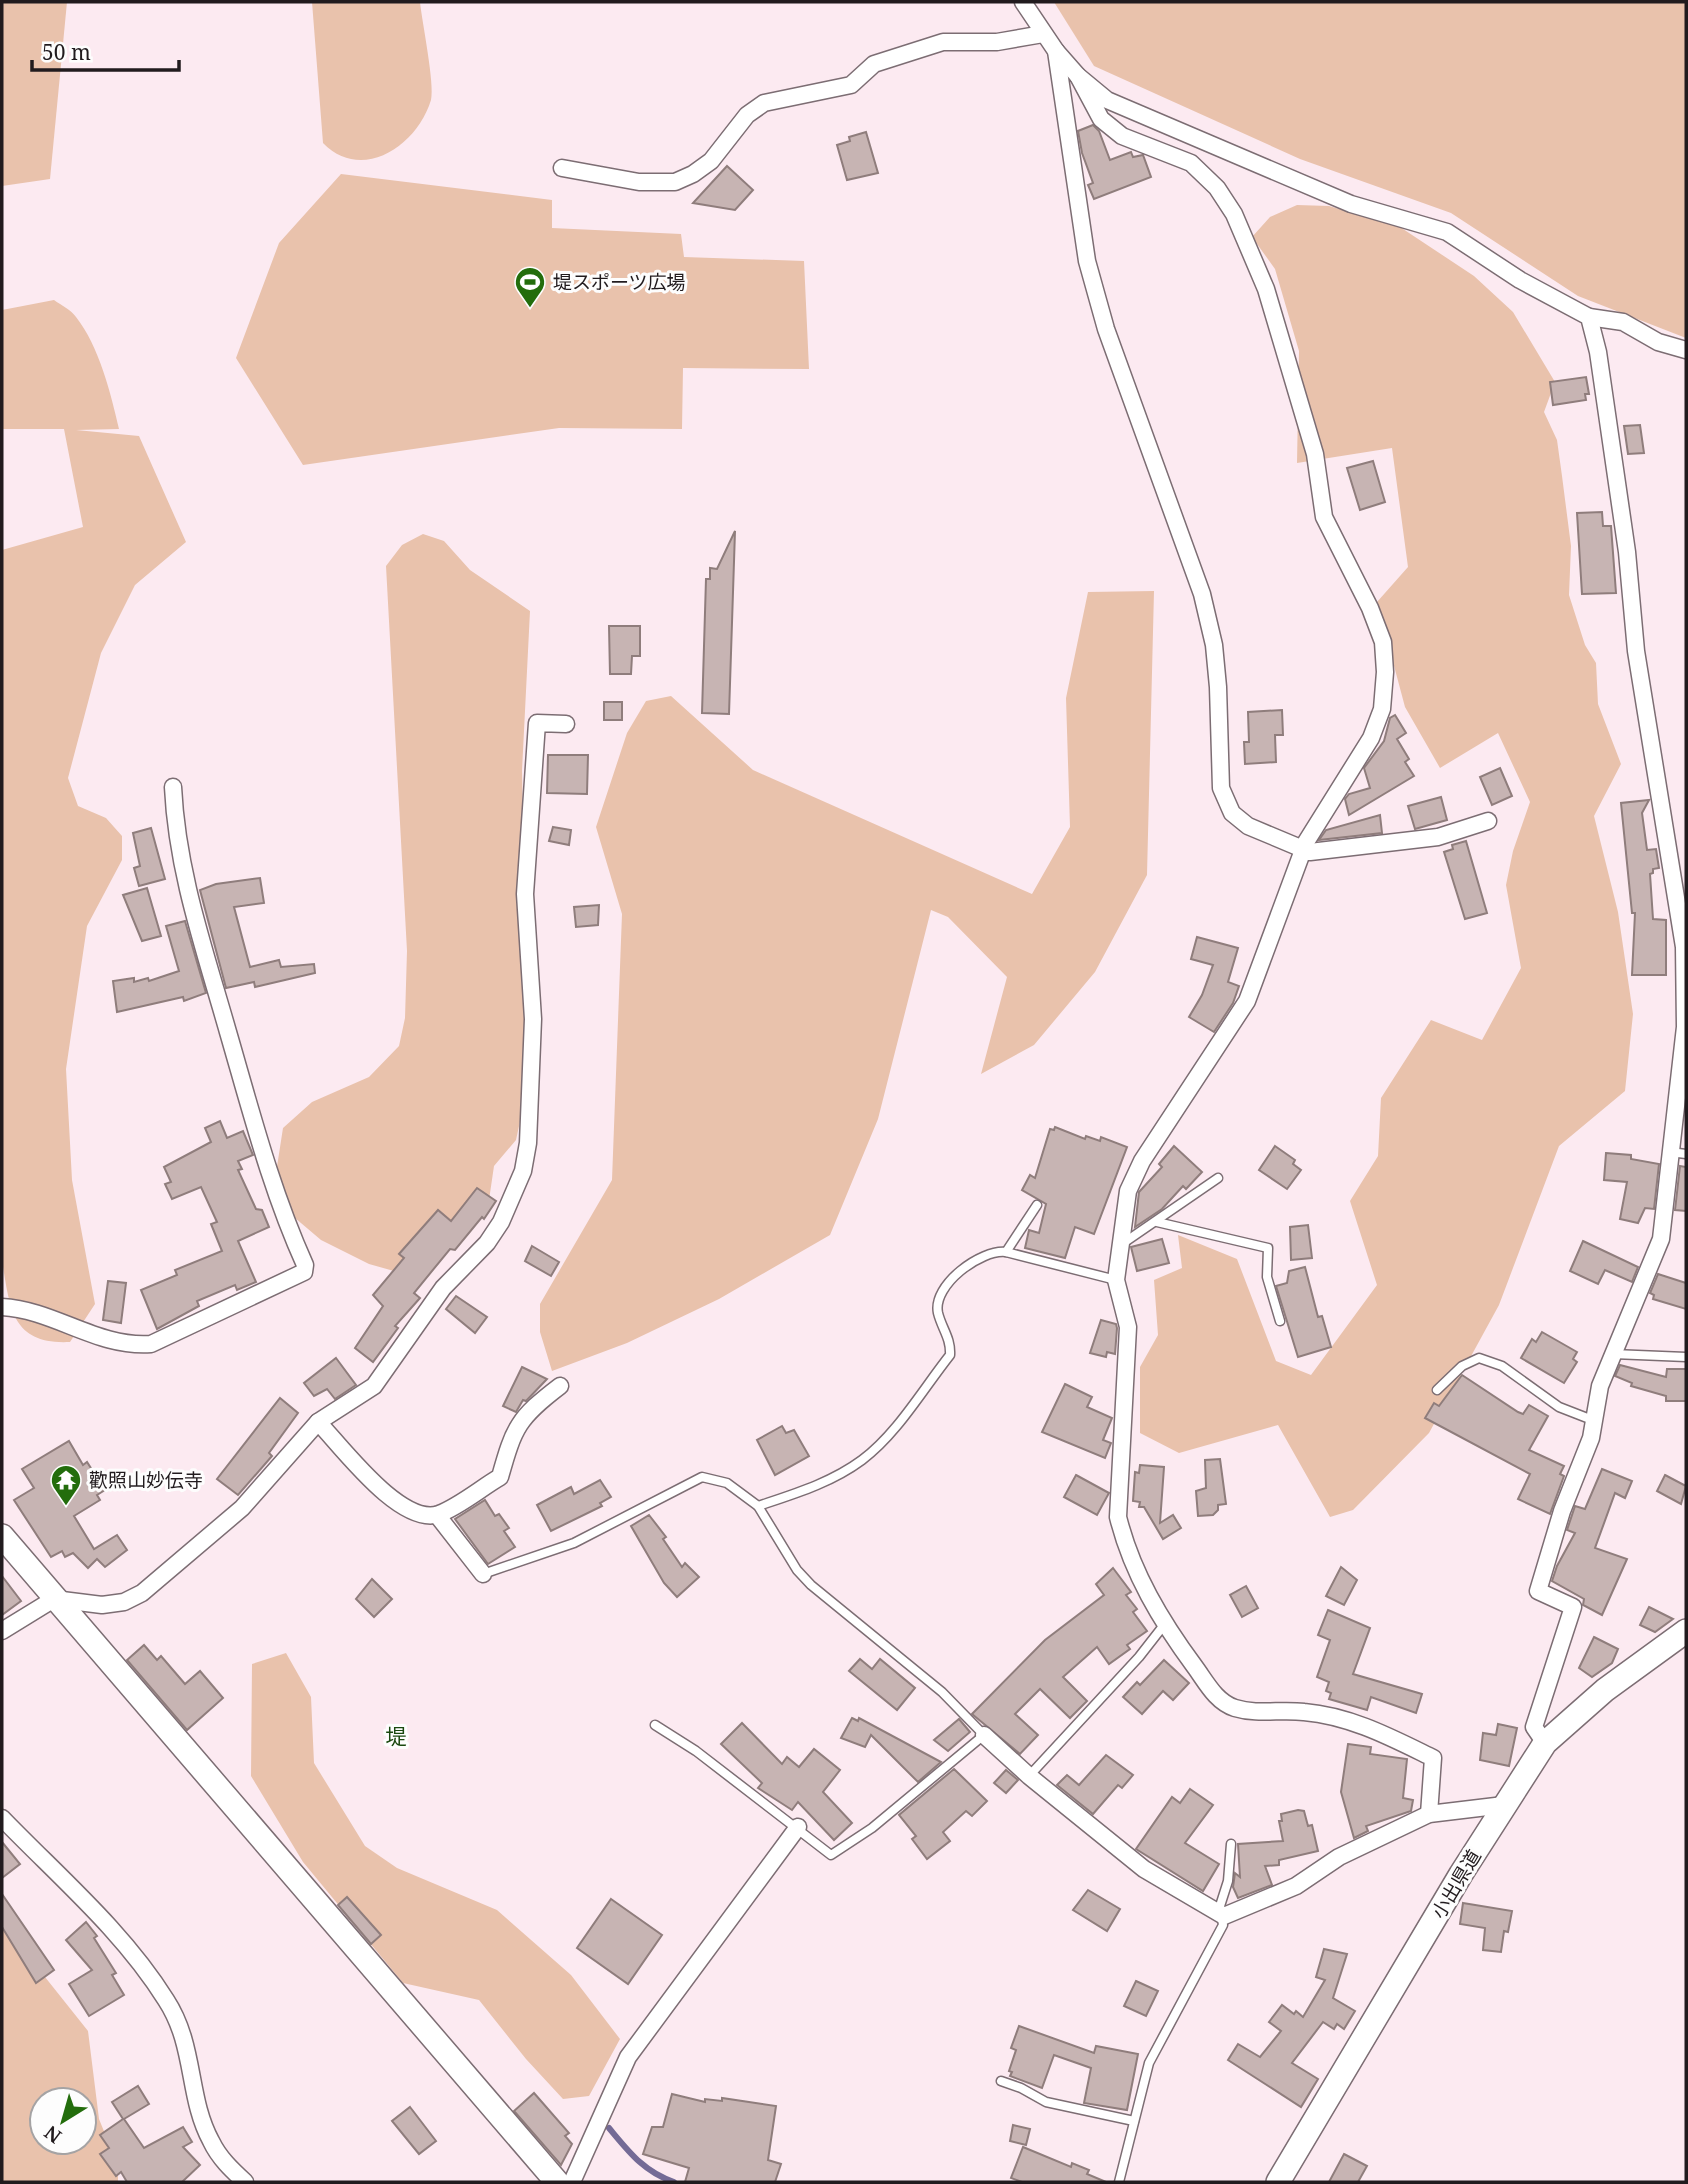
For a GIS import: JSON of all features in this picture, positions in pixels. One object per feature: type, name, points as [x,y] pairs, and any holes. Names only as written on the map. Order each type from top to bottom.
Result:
[{"type":"street","points":[[1023,2],[1056,51],[1078,76],[1107,100],[1351,204],[1447,232],[1520,280],[1589,317],[1623,323],[1658,342],[1686,350]]},
{"type":"street","points":[[562,168],[639,182],[675,182],[694,174],[711,161],[747,115],[764,103],[851,85],[874,64],[943,42],[997,42],[1043,34]]},
{"type":"street","points":[[1056,51],[1087,261],[1114,353],[1202,594],[1214,645],[1219,687],[1221,788],[1232,813],[1248,826],[1303,850],[1438,837],[1488,821]]},
{"type":"street","points":[[1078,76],[1101,119],[1122,136],[1191,163],[1217,188],[1234,214],[1270,302],[1315,454],[1324,517],[1383,642],[1385,672],[1382,709],[1371,738],[1303,850],[1247,1001],[1142,1161],[1128,1191],[1116,1280],[1128,1327],[1118,1517],[1124,1538],[1164,1625],[1217,1697],[1233,1707],[1251,1711],[1304,1712],[1343,1719],[1375,1730],[1433,1758],[1429,1814]]},
{"type":"street","points":[[1545,1743],[1534,1727],[1573,1607],[1538,1591],[1562,1511],[1595,1421],[1600,1386],[1661,1239],[1678,1153],[1686,1027],[1684,947],[1636,651],[1627,552],[1598,352],[1589,317]]},
{"type":"street","points":[[2,1631],[54,1598],[102,1605],[124,1601],[142,1593],[242,1508],[318,1422],[374,1386],[443,1288],[487,1242],[500,1222],[523,1171],[528,1143],[533,1019],[525,894],[537,723],[566,724]]},
{"type":"street","points":[[2,1307],[39,1313],[107,1341],[132,1345],[151,1344],[304,1272],[305,1265],[268,1173],[187,890],[175,819],[173,787]]},
{"type":"street","points":[[318,1422],[392,1500],[409,1511],[437,1515],[500,1477],[512,1435],[526,1413],[560,1386]]},
{"type":"street","points":[[437,1515],[483,1574]]},
{"type":"street","points":[[2,1536],[557,2182]]},
{"type":"street","name":"小出県道","points":[[1278,2182],[1504,1805],[1545,1743],[1605,1690],[1686,1631]]},
{"type":"street","points":[[984,1735],[1029,1776],[1144,1868],[1224,1916],[1296,1886],[1339,1857],[1429,1814],[1504,1805]]},
{"type":"street","points":[[2,1818],[128,1947],[167,2001],[186,2040],[202,2118],[211,2141],[225,2163],[245,2182]]},
{"type":"street","points":[[572,2182],[628,2057],[798,1827]]},
{"type":"lane","points":[[1122,1244],[1218,1178]]},
{"type":"lane","points":[[1006,1252],[1037,1205]]},
{"type":"lane","points":[[1157,1222],[1268,1248],[1267,1277],[1280,1321]]},
{"type":"lane","points":[[758,1506],[834,1478],[872,1451],[950,1355],[951,1341],[938,1311],[940,1295],[976,1259],[994,1251],[1006,1252],[1116,1280]]},
{"type":"lane","points":[[1613,1354],[1686,1357]]},
{"type":"lane","points":[[1437,1390],[1462,1366],[1479,1358],[1502,1366],[1559,1407],[1595,1421]]},
{"type":"lane","points":[[483,1574],[574,1544],[702,1477],[727,1483],[758,1506],[797,1570],[811,1585],[942,1692],[984,1735],[872,1828],[831,1855],[696,1751],[655,1725]]},
{"type":"lane","points":[[1029,1776],[1139,1657],[1164,1625]]},
{"type":"lane","points":[[1119,2182],[1149,2063],[1223,1925],[1224,1916],[1220,1906],[1228,1881],[1231,1844]]},
{"type":"lane","points":[[1001,2081],[1021,2088],[1046,2102],[1134,2121]]},
{"type":"shaded area","points":[[2,2],[67,2],[50,179],[2,186]]},
{"type":"shaded area","points":[[312,2],[420,2],[430,67],[431,100],[414,132],[386,154],[371,159],[354,160],[338,155],[323,143]]},
{"type":"shaded area","points":[[1054,2],[1686,2],[1686,338],[1578,296],[1451,213],[1300,159],[1094,66]]},
{"type":"shaded area","name":"堤スポーツ広場","points":[[341,174],[552,200],[552,228],[681,234],[684,257],[804,261],[809,369],[683,368],[682,429],[559,428],[303,465],[236,358],[279,243]]},
{"type":"shaded area","points":[[1297,205],[1329,206],[1400,227],[1474,276],[1513,312],[1555,382],[1544,412],[1557,440],[1562,476],[1571,546],[1569,595],[1585,645],[1596,663],[1598,704],[1621,764],[1594,816],[1618,912],[1633,1014],[1625,1091],[1559,1146],[1499,1305],[1429,1433],[1353,1510],[1330,1517],[1278,1425],[1179,1453],[1140,1433],[1140,1367],[1158,1335],[1154,1280],[1182,1268],[1178,1235],[1237,1259],[1276,1361],[1311,1375],[1377,1285],[1350,1201],[1378,1156],[1381,1098],[1431,1020],[1482,1040],[1521,968],[1506,885],[1513,851],[1530,802],[1498,733],[1440,768],[1405,707],[1377,602],[1408,567],[1392,448],[1297,463],[1299,351],[1275,269],[1252,237],[1270,217]]},
{"type":"shaded area","points":[[54,300],[74,314],[91,342],[108,386],[119,429],[76,430],[139,436],[186,542],[135,585],[101,653],[68,778],[78,806],[106,818],[122,836],[122,860],[87,926],[66,1069],[72,1180],[95,1304],[70,1342],[50,1341],[25,1330],[11,1308],[2,1261],[2,550],[83,527],[64,429],[2,429],[2,310]]},
{"type":"shaded area","points":[[423,534],[444,541],[470,570],[530,611],[522,771],[528,1084],[516,1140],[494,1166],[489,1200],[401,1273],[369,1264],[321,1240],[288,1212],[276,1173],[283,1128],[312,1102],[369,1077],[399,1046],[405,1018],[407,951],[386,566],[402,545]]},
{"type":"shaded area","points":[[1154,591],[1147,875],[1095,972],[1034,1045],[981,1074],[1007,977],[948,917],[931,910],[878,1119],[830,1235],[719,1299],[627,1343],[552,1371],[540,1332],[540,1304],[612,1180],[622,914],[596,827],[627,733],[646,701],[671,696],[753,770],[1032,894],[1070,827],[1066,698],[1088,592]]},
{"type":"shaded area","points":[[286,1653],[311,1697],[314,1763],[365,1846],[397,1868],[497,1910],[571,1975],[620,2039],[589,2096],[563,2099],[526,2059],[479,2000],[403,1983],[303,1862],[251,1776],[252,1664]]},
{"type":"shaded area","points":[[2,1923],[88,2031],[95,2086],[28,2086],[28,2156],[98,2156],[98,2111],[118,2166],[118,2182],[2,2182]]},
{"type":"building","points":[[1093,125],[1099,131],[1110,160],[1131,152],[1133,157],[1143,155],[1151,177],[1094,199],[1088,185],[1093,183],[1082,153],[1078,131]]},
{"type":"building","points":[[866,132],[878,173],[847,180],[837,145],[850,141],[849,137]]},
{"type":"building","points":[[727,166],[753,190],[735,210],[693,203]]},
{"type":"building","points":[[1586,377],[1589,394],[1585,394],[1586,400],[1553,405],[1550,382]]},
{"type":"building","points":[[1640,425],[1644,453],[1628,454],[1624,426]]},
{"type":"building","points":[[1373,461],[1385,502],[1360,510],[1347,468]]},
{"type":"building","points":[[1602,512],[1603,526],[1611,526],[1616,593],[1582,594],[1577,513]]},
{"type":"building","points":[[735,531],[729,714],[702,713],[706,579],[710,579],[710,568],[717,569]]},
{"type":"building","points":[[609,626],[640,626],[640,656],[632,656],[631,674],[610,674]]},
{"type":"building","points":[[604,702],[622,702],[622,720],[604,720]]},
{"type":"building","points":[[1282,710],[1283,735],[1275,735],[1276,762],[1245,764],[1244,742],[1249,742],[1248,712]]},
{"type":"building","points":[[1395,715],[1406,733],[1397,739],[1409,759],[1405,762],[1414,776],[1349,815],[1345,799],[1349,794],[1370,788],[1364,768],[1384,741],[1390,718]]},
{"type":"building","points":[[548,755],[588,755],[587,794],[547,793]]},
{"type":"building","points":[[1500,768],[1512,796],[1492,805],[1480,777]]},
{"type":"building","points":[[1441,797],[1447,820],[1415,829],[1408,806]]},
{"type":"building","points":[[1649,800],[1642,813],[1647,850],[1656,849],[1659,868],[1653,869],[1650,874],[1653,919],[1666,920],[1666,975],[1632,975],[1635,913],[1632,913],[1621,803]]},
{"type":"building","points":[[1380,815],[1382,833],[1319,840],[1326,830]]},
{"type":"building","points":[[553,827],[571,830],[569,845],[549,841]]},
{"type":"building","points":[[151,828],[165,879],[139,886],[134,868],[140,866],[133,833]]},
{"type":"building","points":[[1466,841],[1487,913],[1465,919],[1444,852],[1453,849],[1452,845]]},
{"type":"building","points":[[260,878],[264,903],[234,907],[250,967],[279,960],[281,967],[314,964],[315,973],[255,987],[254,982],[226,988],[200,890],[216,884]]},
{"type":"building","points":[[147,888],[161,936],[142,941],[123,895]]},
{"type":"building","points":[[599,905],[598,925],[576,927],[574,907]]},
{"type":"building","points":[[185,921],[206,993],[184,1001],[183,997],[117,1012],[113,981],[134,978],[134,982],[148,978],[149,981],[179,971],[166,926]]},
{"type":"building","points":[[1197,937],[1238,948],[1228,982],[1239,986],[1233,1003],[1214,1032],[1189,1017],[1202,995],[1213,965],[1191,959]]},
{"type":"building","points":[[220,1121],[227,1138],[243,1131],[253,1155],[238,1161],[242,1169],[238,1170],[256,1209],[262,1210],[269,1227],[238,1241],[256,1282],[237,1290],[235,1285],[197,1301],[199,1306],[157,1329],[141,1290],[177,1275],[175,1270],[222,1251],[211,1224],[217,1222],[201,1187],[172,1199],[165,1184],[171,1182],[164,1167],[211,1142],[205,1128]]},
{"type":"building","points":[[1055,1127],[1085,1139],[1086,1136],[1100,1141],[1101,1137],[1127,1147],[1094,1234],[1075,1227],[1065,1258],[1025,1248],[1029,1230],[1039,1233],[1046,1204],[1022,1190],[1030,1175],[1035,1178],[1050,1129],[1054,1130]]},
{"type":"building","points":[[1174,1146],[1202,1172],[1186,1189],[1183,1186],[1162,1209],[1135,1227],[1139,1192],[1162,1167],[1159,1164]]},
{"type":"building","points":[[1275,1146],[1295,1160],[1293,1164],[1301,1170],[1287,1189],[1259,1170]]},
{"type":"building","points":[[1606,1153],[1631,1155],[1631,1159],[1659,1164],[1654,1209],[1645,1208],[1638,1223],[1620,1219],[1627,1182],[1604,1180]]},
{"type":"building","points":[[1680,1166],[1686,1167],[1686,1211],[1675,1210]]},
{"type":"building","points":[[477,1188],[496,1201],[484,1219],[482,1217],[455,1250],[450,1249],[414,1293],[420,1298],[395,1326],[398,1328],[373,1362],[355,1348],[383,1306],[373,1295],[404,1258],[399,1254],[438,1210],[451,1221]]},
{"type":"building","points":[[1308,1225],[1312,1258],[1291,1260],[1290,1227]]},
{"type":"building","points":[[1162,1239],[1169,1263],[1137,1271],[1131,1247]]},
{"type":"building","points":[[1583,1241],[1638,1267],[1632,1282],[1605,1270],[1598,1284],[1570,1271]]},
{"type":"building","points":[[532,1246],[559,1262],[551,1276],[525,1261]]},
{"type":"building","points":[[1305,1267],[1318,1317],[1322,1316],[1331,1347],[1298,1357],[1276,1286],[1287,1283],[1289,1271]]},
{"type":"building","points":[[1658,1274],[1686,1283],[1686,1309],[1653,1299],[1654,1295],[1650,1293]]},
{"type":"building","points":[[108,1281],[126,1283],[121,1323],[103,1320]]},
{"type":"building","points":[[456,1296],[487,1317],[475,1333],[446,1309]]},
{"type":"building","points":[[1101,1320],[1116,1324],[1117,1328],[1115,1354],[1107,1352],[1106,1357],[1090,1353]]},
{"type":"building","points":[[1542,1332],[1577,1352],[1573,1359],[1577,1362],[1564,1383],[1521,1358],[1532,1339],[1536,1342]]},
{"type":"building","points":[[336,1358],[356,1385],[335,1399],[327,1389],[314,1396],[304,1383]]},
{"type":"building","points":[[1620,1365],[1666,1377],[1667,1369],[1686,1369],[1686,1401],[1666,1401],[1666,1396],[1631,1386],[1632,1383],[1615,1376]]},
{"type":"building","points":[[522,1367],[547,1379],[526,1401],[523,1400],[516,1412],[503,1406]]},
{"type":"building","points":[[1462,1375],[1518,1412],[1523,1414],[1529,1405],[1548,1416],[1529,1450],[1564,1466],[1560,1474],[1564,1476],[1550,1514],[1518,1499],[1530,1474],[1425,1418],[1434,1403],[1439,1406]]},
{"type":"building","points":[[1065,1384],[1092,1397],[1087,1407],[1112,1418],[1103,1440],[1111,1443],[1105,1458],[1042,1432]]},
{"type":"building","points":[[280,1398],[298,1413],[269,1453],[272,1456],[238,1495],[217,1479]]},
{"type":"building","points":[[782,1426],[786,1433],[794,1430],[809,1456],[775,1475],[757,1440]]},
{"type":"building","points":[[69,1441],[83,1465],[87,1462],[105,1490],[97,1495],[100,1500],[74,1516],[94,1549],[117,1535],[127,1550],[105,1567],[97,1559],[88,1568],[73,1553],[65,1557],[62,1551],[51,1557],[14,1500],[34,1488],[22,1469]]},
{"type":"building","points":[[1220,1459],[1226,1504],[1218,1505],[1218,1510],[1213,1515],[1198,1516],[1196,1491],[1206,1488],[1205,1460]]},
{"type":"building","points":[[1140,1465],[1164,1467],[1160,1523],[1173,1515],[1181,1528],[1163,1539],[1144,1507],[1139,1507],[1140,1502],[1133,1501],[1135,1472],[1139,1473]]},
{"type":"building","points":[[1602,1469],[1632,1481],[1625,1498],[1615,1493],[1595,1548],[1627,1559],[1602,1615],[1583,1605],[1584,1599],[1552,1581],[1575,1533],[1567,1530],[1575,1506],[1585,1509]]},
{"type":"building","points":[[1076,1475],[1109,1493],[1097,1515],[1064,1497]]},
{"type":"building","points":[[1665,1475],[1686,1486],[1681,1504],[1657,1491]]},
{"type":"building","points":[[600,1480],[611,1497],[600,1503],[602,1506],[551,1531],[537,1505],[571,1487],[574,1494]]},
{"type":"building","points":[[485,1500],[495,1516],[499,1514],[509,1528],[504,1531],[515,1547],[488,1564],[455,1519]]},
{"type":"building","points":[[649,1515],[666,1537],[663,1539],[682,1567],[685,1563],[699,1577],[677,1597],[664,1583],[631,1526]]},
{"type":"building","points":[[1341,1567],[1357,1580],[1344,1605],[1326,1596]]},
{"type":"building","points":[[1113,1568],[1131,1592],[1126,1595],[1137,1609],[1133,1612],[1147,1631],[1127,1645],[1130,1649],[1109,1664],[1097,1647],[1063,1677],[1087,1701],[1070,1718],[1040,1689],[1015,1714],[1038,1735],[1020,1754],[972,1714],[1045,1640],[1104,1595],[1096,1584]]},
{"type":"building","points":[[2,1576],[21,1601],[2,1615]]},
{"type":"building","points":[[372,1579],[392,1599],[374,1617],[356,1599]]},
{"type":"building","points":[[1246,1586],[1258,1608],[1242,1617],[1230,1595]]},
{"type":"building","points":[[1649,1607],[1673,1619],[1655,1632],[1640,1625]]},
{"type":"building","points":[[1328,1610],[1370,1628],[1353,1674],[1422,1694],[1416,1713],[1371,1697],[1367,1710],[1329,1699],[1331,1693],[1326,1691],[1329,1682],[1317,1677],[1330,1640],[1318,1635]]},
{"type":"building","points":[[1594,1637],[1618,1649],[1612,1663],[1592,1677],[1579,1668]]},
{"type":"building","points":[[144,1645],[157,1660],[161,1656],[185,1684],[200,1671],[223,1698],[187,1730],[127,1660]]},
{"type":"building","points":[[860,1659],[872,1669],[880,1659],[915,1688],[897,1710],[849,1671]]},
{"type":"building","points":[[1164,1660],[1189,1683],[1173,1700],[1163,1691],[1142,1714],[1123,1697],[1137,1682],[1140,1685]]},
{"type":"building","points":[[852,1718],[858,1721],[859,1718],[941,1762],[918,1782],[871,1735],[865,1747],[841,1738]]},
{"type":"building","points":[[959,1719],[970,1732],[948,1751],[934,1740]]},
{"type":"building","points":[[742,1723],[782,1764],[787,1757],[799,1767],[814,1749],[840,1770],[823,1792],[852,1823],[834,1840],[798,1802],[792,1810],[758,1788],[762,1783],[721,1744]]},
{"type":"building","points":[[1498,1724],[1517,1728],[1509,1766],[1480,1760],[1483,1733],[1496,1735]]},
{"type":"building","points":[[1348,1744],[1371,1747],[1370,1754],[1407,1759],[1403,1798],[1413,1800],[1411,1811],[1366,1826],[1368,1831],[1354,1838],[1341,1792]]},
{"type":"building","points":[[1106,1755],[1133,1775],[1122,1788],[1118,1785],[1093,1814],[1057,1785],[1067,1775],[1079,1785]]},
{"type":"building","points":[[954,1769],[987,1801],[972,1816],[966,1811],[943,1832],[950,1841],[927,1859],[912,1839],[916,1836],[899,1815]]},
{"type":"building","points":[[1006,1770],[1018,1780],[1006,1793],[994,1783]]},
{"type":"building","points":[[1190,1789],[1213,1805],[1185,1843],[1219,1864],[1203,1891],[1136,1849],[1172,1797],[1180,1803]]},
{"type":"building","points":[[1304,1811],[1308,1826],[1312,1825],[1318,1851],[1279,1860],[1279,1865],[1265,1866],[1272,1885],[1238,1898],[1233,1887],[1235,1873],[1240,1877],[1238,1844],[1283,1841],[1279,1821],[1282,1821],[1281,1814]]},
{"type":"building","points":[[2,1842],[20,1864],[2,1878]]},
{"type":"building","points":[[1088,1890],[1120,1909],[1107,1931],[1073,1910]]},
{"type":"building","points":[[2,1894],[54,1970],[36,1983],[2,1927]]},
{"type":"building","points":[[347,1897],[381,1935],[371,1944],[338,1905]]},
{"type":"building","points":[[611,1899],[662,1935],[628,1984],[577,1948]]},
{"type":"building","points":[[1463,1903],[1512,1911],[1508,1932],[1504,1931],[1501,1952],[1483,1950],[1485,1928],[1460,1924]]},
{"type":"building","points":[[86,1922],[97,1936],[94,1938],[116,1973],[112,1975],[124,1995],[89,2016],[69,1984],[92,1970],[66,1940]]},
{"type":"building","points":[[1324,1949],[1347,1954],[1333,1998],[1355,2011],[1344,2029],[1337,2024],[1334,2029],[1323,2022],[1292,2063],[1318,2079],[1301,2107],[1228,2060],[1238,2044],[1260,2057],[1281,2031],[1269,2022],[1282,2005],[1303,2017],[1325,1980],[1316,1977]]},
{"type":"building","points":[[1136,1981],[1158,1991],[1146,2016],[1124,2006]]},
{"type":"building","points":[[1019,2026],[1094,2053],[1096,2046],[1138,2054],[1127,2110],[1084,2103],[1091,2068],[1054,2055],[1042,2088],[1010,2076],[1016,2050],[1011,2048]]},
{"type":"building","points":[[138,2086],[149,2104],[124,2119],[144,2148],[183,2127],[192,2142],[183,2147],[200,2165],[182,2182],[127,2182],[121,2172],[116,2176],[100,2154],[109,2148],[100,2135],[123,2119],[112,2102]]},
{"type":"building","points":[[534,2093],[569,2133],[565,2136],[572,2144],[561,2165],[514,2111]]},
{"type":"building","points":[[672,2094],[705,2102],[705,2099],[722,2101],[722,2098],[776,2106],[768,2160],[781,2164],[775,2182],[685,2182],[689,2168],[643,2154],[652,2127],[663,2127]]},
{"type":"building","points":[[410,2107],[436,2141],[419,2154],[392,2121]]},
{"type":"building","points":[[1013,2125],[1030,2129],[1026,2145],[1010,2141]]},
{"type":"building","points":[[1023,2147],[1071,2167],[1072,2163],[1089,2170],[1087,2174],[1106,2182],[1022,2182],[1011,2178]]},
{"type":"building","points":[[1344,2154],[1367,2166],[1358,2182],[1329,2182]]},
{"type":"waterway","points":[[609,2128],[646,2167],[674,2182]]},
{"type":"place","name":"堤スポーツ広場","points":[[530,309]]},
{"type":"place","name":"歡照山妙伝寺","points":[[66,1507]]},
{"type":"district","name":"堤","points":[[396,1737]]}]
